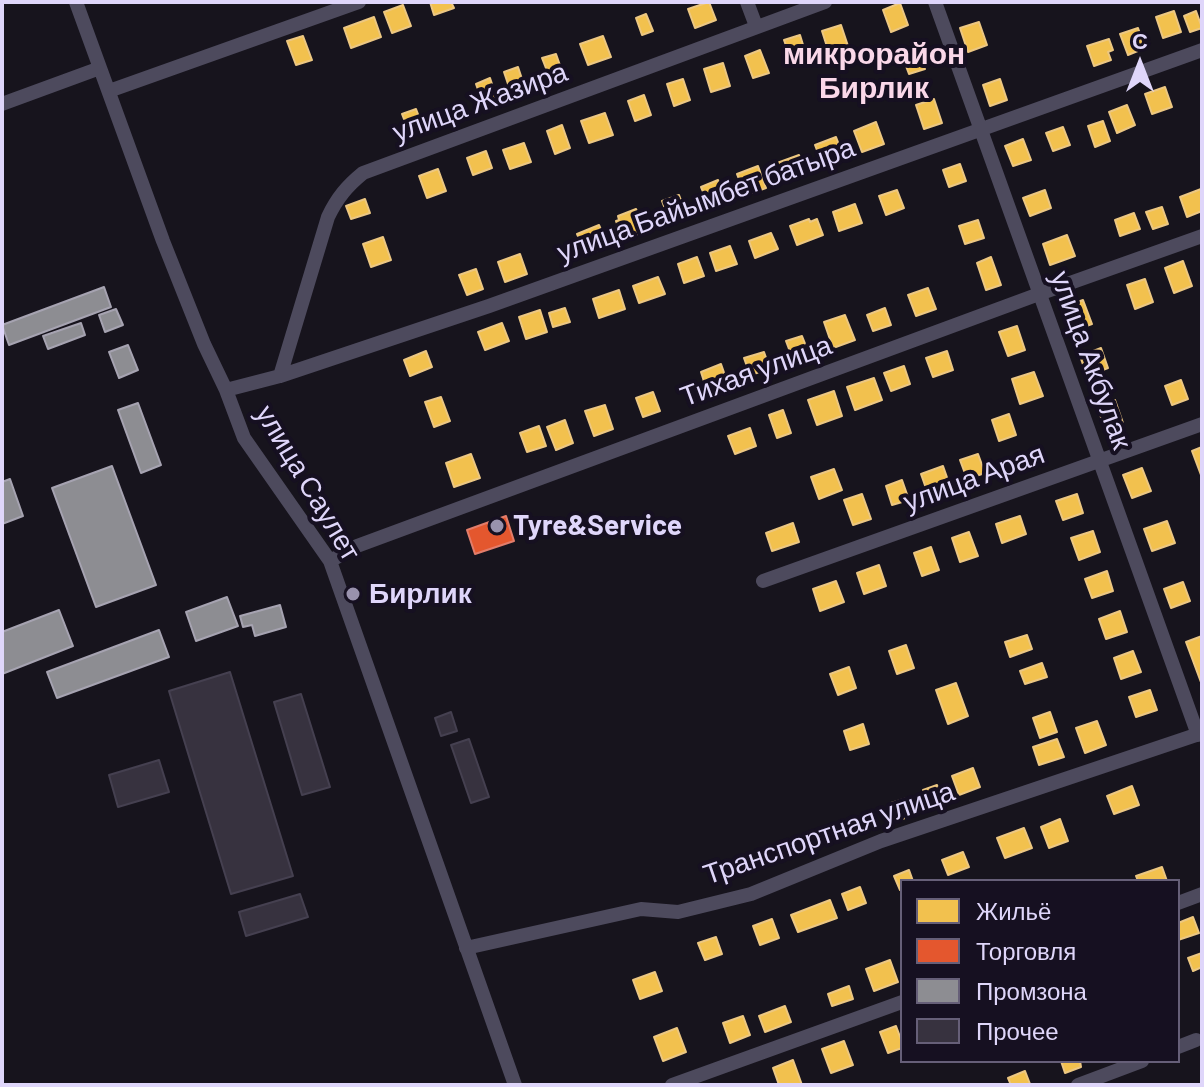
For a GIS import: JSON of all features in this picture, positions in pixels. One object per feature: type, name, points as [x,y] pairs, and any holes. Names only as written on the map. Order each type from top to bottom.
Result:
[{"type":"street","name":"улица Саулет","points":[[76,2],[163,241],[244,438],[330,561],[515,1085]]},
{"type":"street","points":[[109,91],[359,2]]},
{"type":"street","points":[[747,2],[756,26]]},
{"type":"street","name":"улица Жазира","points":[[280,376],[328,217],[336,200],[363,173],[825,2]]},
{"type":"street","name":"улица Акбулак","points":[[935,2],[1200,734]]},
{"type":"street","name":"улица Байымбет батыра","points":[[226,390],[280,376],[489,306],[1202,50]]},
{"type":"street","points":[[2,104],[100,68]]},
{"type":"street","name":"Тихая улица","points":[[330,561],[372,540],[1202,236]]},
{"type":"street","name":"улица Арая","points":[[763,581],[1202,424]]},
{"type":"street","name":"Транспортная улица","points":[[466,948],[641,909],[678,912],[751,894],[881,841],[1200,734]]},
{"type":"street","points":[[1180,902],[1202,894]]},
{"type":"street","points":[[672,1085],[900,1003]]},
{"type":"street","points":[[1180,1046],[1196,1040]]},
{"type":"street","points":[[1078,1085],[1137,1063]]},
{"type":"building: Жильё","points":[[430,2],[451,2],[454,8],[434,15]]},
{"type":"building: Жильё","points":[[709,2],[716,20],[695,28],[688,9]]},
{"type":"building: Жильё","points":[[900,3],[908,25],[891,32],[883,10]]},
{"type":"building: Жильё","points":[[403,5],[411,26],[392,33],[384,12]]},
{"type":"building: Жильё","points":[[1174,11],[1181,32],[1163,38],[1156,17]]},
{"type":"building: Жильё","points":[[1196,11],[1202,28],[1190,32],[1184,16]]},
{"type":"building: Жильё","points":[[646,14],[653,31],[642,35],[636,18]]},
{"type":"building: Жильё","points":[[374,17],[381,37],[351,48],[344,28]]},
{"type":"building: Жильё","points":[[979,22],[987,45],[968,52],[960,28]]},
{"type":"building: Жильё","points":[[841,25],[848,46],[829,53],[822,31]]},
{"type":"building: Жильё","points":[[1138,28],[1145,48],[1128,55],[1120,34]]},
{"type":"building: Жильё","points":[[800,35],[807,58],[792,63],[784,40]]},
{"type":"building: Жильё","points":[[303,36],[312,60],[296,65],[287,41]]},
{"type":"building: Жильё","points":[[603,36],[611,57],[588,65],[580,44]]},
{"type":"building: Жильё","points":[[1109,39],[1113,50],[1108,52],[1111,60],[1094,66],[1087,46]]},
{"type":"building: Жильё","points":[[917,48],[925,69],[909,74],[901,53]]},
{"type":"building: Жильё","points":[[760,50],[769,73],[753,78],[745,56]]},
{"type":"building: Жильё","points":[[556,54],[562,71],[549,76],[542,58]]},
{"type":"building: Жильё","points":[[723,63],[730,86],[711,92],[704,69]]},
{"type":"building: Жильё","points":[[518,67],[525,88],[511,93],[504,72]]},
{"type":"building: Жильё","points":[[490,78],[497,99],[483,104],[476,84]]},
{"type":"building: Жильё","points":[[683,79],[690,100],[674,106],[667,84]]},
{"type":"building: Жильё","points":[[1000,79],[1007,100],[990,106],[983,85]]},
{"type":"building: Жильё","points":[[1165,87],[1172,107],[1152,114],[1145,94]]},
{"type":"building: Жильё","points":[[644,95],[651,115],[635,121],[628,101]]},
{"type":"building: Жильё","points":[[934,99],[942,123],[924,129],[916,105]]},
{"type":"building: Жильё","points":[[1127,105],[1135,125],[1117,133],[1109,112]]},
{"type":"building: Жильё","points":[[416,109],[423,127],[409,132],[402,114]]},
{"type":"building: Жильё","points":[[605,113],[613,135],[589,143],[581,121]]},
{"type":"building: Жильё","points":[[1103,121],[1110,141],[1095,147],[1088,126]]},
{"type":"building: Жильё","points":[[876,122],[884,144],[862,152],[854,131]]},
{"type":"building: Жильё","points":[[562,125],[570,148],[555,154],[547,131]]},
{"type":"building: Жильё","points":[[1063,127],[1070,145],[1053,151],[1046,133]]},
{"type":"building: Жильё","points":[[836,137],[844,158],[823,166],[815,145]]},
{"type":"building: Жильё","points":[[1023,139],[1031,160],[1013,166],[1005,146]]},
{"type":"building: Жильё","points":[[524,143],[531,162],[510,169],[503,150]]},
{"type":"building: Жильё","points":[[486,151],[492,168],[473,175],[467,158]]},
{"type":"building: Жильё","points":[[799,155],[806,173],[788,180],[785,174],[782,176],[777,163]]},
{"type":"building: Жильё","points":[[960,164],[966,181],[949,187],[943,170]]},
{"type":"building: Жильё","points":[[758,166],[766,188],[749,194],[747,190],[744,191],[737,174]]},
{"type":"building: Жильё","points":[[438,169],[446,191],[427,198],[419,176]]},
{"type":"building: Жильё","points":[[718,180],[726,201],[710,208],[701,187]]},
{"type":"building: Жильё","points":[[1201,189],[1202,211],[1187,217],[1180,197]]},
{"type":"building: Жильё","points":[[897,190],[904,208],[886,215],[879,196]]},
{"type":"building: Жильё","points":[[1045,190],[1051,208],[1030,216],[1023,198]]},
{"type":"building: Жильё","points":[[679,195],[687,216],[670,222],[662,201]]},
{"type":"building: Жильё","points":[[365,199],[370,213],[351,219],[346,206]]},
{"type":"building: Жильё","points":[[855,204],[862,223],[839,231],[833,212]]},
{"type":"building: Жильё","points":[[1162,207],[1168,224],[1153,229],[1146,212]]},
{"type":"building: Жильё","points":[[636,209],[645,231],[623,238],[616,221],[619,220],[618,216]]},
{"type":"building: Жильё","points":[[1134,213],[1140,229],[1120,236],[1115,220]]},
{"type":"building: Жильё","points":[[809,219],[810,222],[817,219],[823,235],[797,245],[790,226]]},
{"type":"building: Жильё","points":[[978,220],[984,238],[965,244],[959,226]]},
{"type":"building: Жильё","points":[[599,225],[608,246],[591,253],[589,247],[584,249],[577,234]]},
{"type":"building: Жильё","points":[[771,233],[778,249],[755,258],[749,241]]},
{"type":"building: Жильё","points":[[1067,235],[1075,256],[1050,265],[1043,244]]},
{"type":"building: Жильё","points":[[383,237],[391,260],[371,267],[363,244]]},
{"type":"building: Жильё","points":[[730,246],[737,264],[716,271],[710,253]]},
{"type":"building: Жильё","points":[[520,254],[527,274],[505,282],[498,262]]},
{"type":"building: Жильё","points":[[697,257],[704,276],[684,283],[678,264]]},
{"type":"building: Жильё","points":[[991,257],[1001,285],[986,290],[977,263]]},
{"type":"building: Жильё","points":[[1183,261],[1192,286],[1174,293],[1165,268]]},
{"type":"building: Жильё","points":[[476,269],[483,289],[467,295],[459,275]]},
{"type":"building: Жильё","points":[[658,277],[665,294],[639,303],[633,286]]},
{"type":"building: Жильё","points":[[1145,279],[1153,302],[1135,309],[1127,285]]},
{"type":"building: Жильё","points":[[928,288],[936,309],[916,316],[908,295]]},
{"type":"building: Жильё","points":[[619,290],[625,309],[599,318],[593,299]]},
{"type":"building: Жильё","points":[[1083,300],[1092,324],[1070,332],[1061,308]]},
{"type":"building: Жильё","points":[[565,308],[570,322],[553,327],[549,313]]},
{"type":"building: Жильё","points":[[885,308],[891,325],[873,331],[867,315]]},
{"type":"building: Жильё","points":[[540,310],[547,332],[526,339],[519,317]]},
{"type":"building: Жильё","points":[[845,315],[855,340],[833,348],[824,322]]},
{"type":"building: Жильё","points":[[502,323],[509,341],[485,350],[478,332]]},
{"type":"building: Жильё","points":[[1017,326],[1025,350],[1008,356],[999,332]]},
{"type":"building: Жильё","points":[[802,336],[808,351],[792,357],[786,341]]},
{"type":"building: Жильё","points":[[1101,348],[1108,368],[1087,376],[1080,356]]},
{"type":"building: Жильё","points":[[426,351],[432,367],[410,376],[404,360]]},
{"type":"building: Жильё","points":[[947,351],[953,370],[933,377],[926,358]]},
{"type":"building: Жильё","points":[[764,352],[770,369],[750,375],[744,358]]},
{"type":"building: Жильё","points":[[721,364],[728,384],[707,391],[701,372]]},
{"type":"building: Жильё","points":[[904,366],[910,384],[891,391],[884,373]]},
{"type":"building: Жильё","points":[[1034,372],[1043,396],[1020,404],[1012,379]]},
{"type":"building: Жильё","points":[[874,378],[882,400],[855,410],[847,387]]},
{"type":"building: Жильё","points":[[1181,380],[1188,399],[1172,405],[1165,386]]},
{"type":"building: Жильё","points":[[834,391],[842,416],[817,425],[808,400]]},
{"type":"building: Жильё","points":[[653,392],[660,411],[643,417],[636,398]]},
{"type":"building: Жильё","points":[[441,397],[450,421],[434,427],[425,402]]},
{"type":"building: Жильё","points":[[1115,400],[1123,423],[1105,429],[1097,406]]},
{"type":"building: Жильё","points":[[605,405],[613,429],[594,436],[585,411]]},
{"type":"building: Жильё","points":[[783,410],[791,433],[777,438],[769,415]]},
{"type":"building: Жильё","points":[[1009,414],[1016,435],[999,441],[992,420]]},
{"type":"building: Жильё","points":[[565,420],[573,443],[556,450],[547,427]]},
{"type":"building: Жильё","points":[[539,426],[546,446],[527,452],[520,433]]},
{"type":"building: Жильё","points":[[750,428],[756,446],[735,454],[728,436]]},
{"type":"building: Жильё","points":[[1202,447],[1202,475],[1201,475],[1192,451]]},
{"type":"building: Жильё","points":[[471,454],[480,478],[454,487],[446,463]]},
{"type":"building: Жильё","points":[[978,454],[985,473],[967,479],[960,460]]},
{"type":"building: Жильё","points":[[943,466],[950,486],[928,494],[921,474]]},
{"type":"building: Жильё","points":[[1142,468],[1151,491],[1132,498],[1123,475]]},
{"type":"building: Жильё","points":[[834,469],[842,490],[819,499],[811,477]]},
{"type":"building: Жильё","points":[[902,480],[909,500],[892,505],[886,486]]},
{"type":"building: Жильё","points":[[862,494],[871,519],[853,525],[844,500]]},
{"type":"building: Жильё","points":[[1077,494],[1083,513],[1063,520],[1056,501]]},
{"type":"building: Жильё","points":[[1020,516],[1026,534],[1002,543],[996,524]]},
{"type":"building: Жильё","points":[[1167,521],[1175,543],[1152,551],[1144,529]]},
{"type":"building: Жильё","points":[[793,523],[799,542],[772,551],[766,533]]},
{"type":"building: Жильё","points":[[1093,531],[1100,552],[1079,560],[1071,538]]},
{"type":"building: Жильё","points":[[969,532],[978,556],[960,562],[952,538]]},
{"type":"building: Жильё","points":[[931,547],[939,570],[922,576],[914,553]]},
{"type":"building: Жильё","points":[[879,565],[886,586],[864,594],[857,573]]},
{"type":"building: Жильё","points":[[1107,571],[1113,591],[1092,598],[1085,579]]},
{"type":"building: Жильё","points":[[836,581],[844,602],[820,611],[813,589]]},
{"type":"building: Жильё","points":[[1183,582],[1190,601],[1171,608],[1164,589]]},
{"type":"building: Жильё","points":[[1120,611],[1127,632],[1106,639],[1099,619]]},
{"type":"building: Жильё","points":[[1027,635],[1032,649],[1010,657],[1005,642]]},
{"type":"building: Жильё","points":[[1202,636],[1202,685],[1186,642]]},
{"type":"building: Жильё","points":[[906,645],[914,668],[897,674],[889,651]]},
{"type":"building: Жильё","points":[[1133,651],[1141,672],[1121,679],[1114,658]]},
{"type":"building: Жильё","points":[[1042,663],[1047,677],[1025,684],[1020,671]]},
{"type":"building: Жильё","points":[[849,667],[856,688],[838,695],[830,674]]},
{"type":"building: Жильё","points":[[956,683],[968,716],[948,724],[936,690]]},
{"type":"building: Жильё","points":[[1150,690],[1157,710],[1136,717],[1129,697]]},
{"type":"building: Жильё","points":[[1050,712],[1057,732],[1040,738],[1033,718]]},
{"type":"building: Жильё","points":[[1097,721],[1106,745],[1085,753],[1076,728]]},
{"type":"building: Жильё","points":[[863,724],[869,744],[850,750],[844,731]]},
{"type":"building: Жильё","points":[[1057,739],[1064,757],[1039,765],[1033,747]]},
{"type":"building: Жильё","points":[[973,768],[980,787],[959,795],[952,776]]},
{"type":"building: Жильё","points":[[937,785],[943,803],[930,808],[923,790]]},
{"type":"building: Жильё","points":[[1132,786],[1139,805],[1114,814],[1107,796]]},
{"type":"building: Жильё","points":[[907,798],[913,815],[897,821],[891,803]]},
{"type":"building: Жильё","points":[[1060,819],[1068,841],[1049,848],[1041,827]]},
{"type":"building: Жильё","points":[[1024,828],[1032,848],[1005,858],[997,838]]},
{"type":"building: Жильё","points":[[963,852],[969,867],[948,875],[942,860]]},
{"type":"building: Жильё","points":[[1162,867],[1166,879],[1137,879],[1136,876]]},
{"type":"building: Жильё","points":[[909,870],[912,879],[900,879],[900,890],[894,876]]},
{"type":"building: Жильё","points":[[860,887],[866,903],[848,910],[842,894]]},
{"type":"building: Жильё","points":[[830,900],[837,918],[798,932],[791,915]]},
{"type":"building: Жильё","points":[[1193,917],[1199,933],[1180,939],[1180,922]]},
{"type":"building: Жильё","points":[[772,919],[779,938],[760,945],[753,926]]},
{"type":"building: Жильё","points":[[716,937],[722,954],[705,960],[698,943]]},
{"type":"building: Жильё","points":[[1202,953],[1202,967],[1193,971],[1188,958]]},
{"type":"building: Жильё","points":[[890,960],[898,982],[874,991],[866,969]]},
{"type":"building: Жильё","points":[[655,972],[662,991],[640,999],[633,980]]},
{"type":"building: Жильё","points":[[849,986],[853,999],[832,1006],[828,994]]},
{"type":"building: Жильё","points":[[785,1006],[791,1022],[765,1032],[759,1016]]},
{"type":"building: Жильё","points":[[743,1016],[750,1035],[730,1043],[723,1023]]},
{"type":"building: Жильё","points":[[896,1026],[900,1049],[888,1053],[880,1032]]},
{"type":"building: Жильё","points":[[677,1028],[686,1052],[663,1061],[654,1037]]},
{"type":"building: Жильё","points":[[844,1041],[853,1065],[831,1073],[822,1049]]},
{"type":"building: Жильё","points":[[793,1060],[802,1085],[779,1085],[773,1068]]},
{"type":"building: Жильё","points":[[1062,1063],[1080,1063],[1081,1067],[1065,1073]]},
{"type":"building: Жильё","points":[[1025,1071],[1030,1084],[1011,1085],[1008,1078]]},
{"type":"building: Торговля","points":[[506,516],[514,541],[475,554],[467,530]]},
{"type":"building: Промзона","points":[[104,287],[111,307],[9,345],[2,325]]},
{"type":"building: Промзона","points":[[116,309],[123,325],[105,332],[99,315]]},
{"type":"building: Промзона","points":[[81,323],[85,335],[48,349],[43,336]]},
{"type":"building: Промзона","points":[[128,345],[138,370],[119,378],[109,352]]},
{"type":"building: Промзона","points":[[138,403],[161,465],[141,473],[118,410]]},
{"type":"building: Промзона","points":[[112,466],[156,585],[96,607],[52,488]]},
{"type":"building: Промзона","points":[[10,479],[23,516],[2,524],[2,482]]},
{"type":"building: Промзона","points":[[227,597],[238,626],[196,641],[186,612]]},
{"type":"building: Промзона","points":[[280,605],[286,627],[255,636],[252,625],[243,627],[240,616]]},
{"type":"building: Промзона","points":[[59,610],[73,646],[2,674],[2,632]]},
{"type":"building: Промзона","points":[[159,630],[169,657],[57,698],[47,672]]},
{"type":"building: Прочее","points":[[230,672],[293,876],[231,894],[169,691]]},
{"type":"building: Прочее","points":[[301,694],[330,787],[302,795],[274,702]]},
{"type":"building: Прочее","points":[[451,712],[457,731],[441,736],[435,718]]},
{"type":"building: Прочее","points":[[469,739],[489,797],[471,803],[451,745]]},
{"type":"building: Прочее","points":[[159,760],[169,792],[118,807],[109,775]]},
{"type":"building: Прочее","points":[[300,894],[308,917],[246,936],[239,912]]},
{"type":"place","name":"Tyre&Service","points":[[497,526]]},
{"type":"place","name":"Бирлик","points":[[353,594]]},
{"type":"district","name":"микрорайон Бирлик","points":[[874,71]]}]
